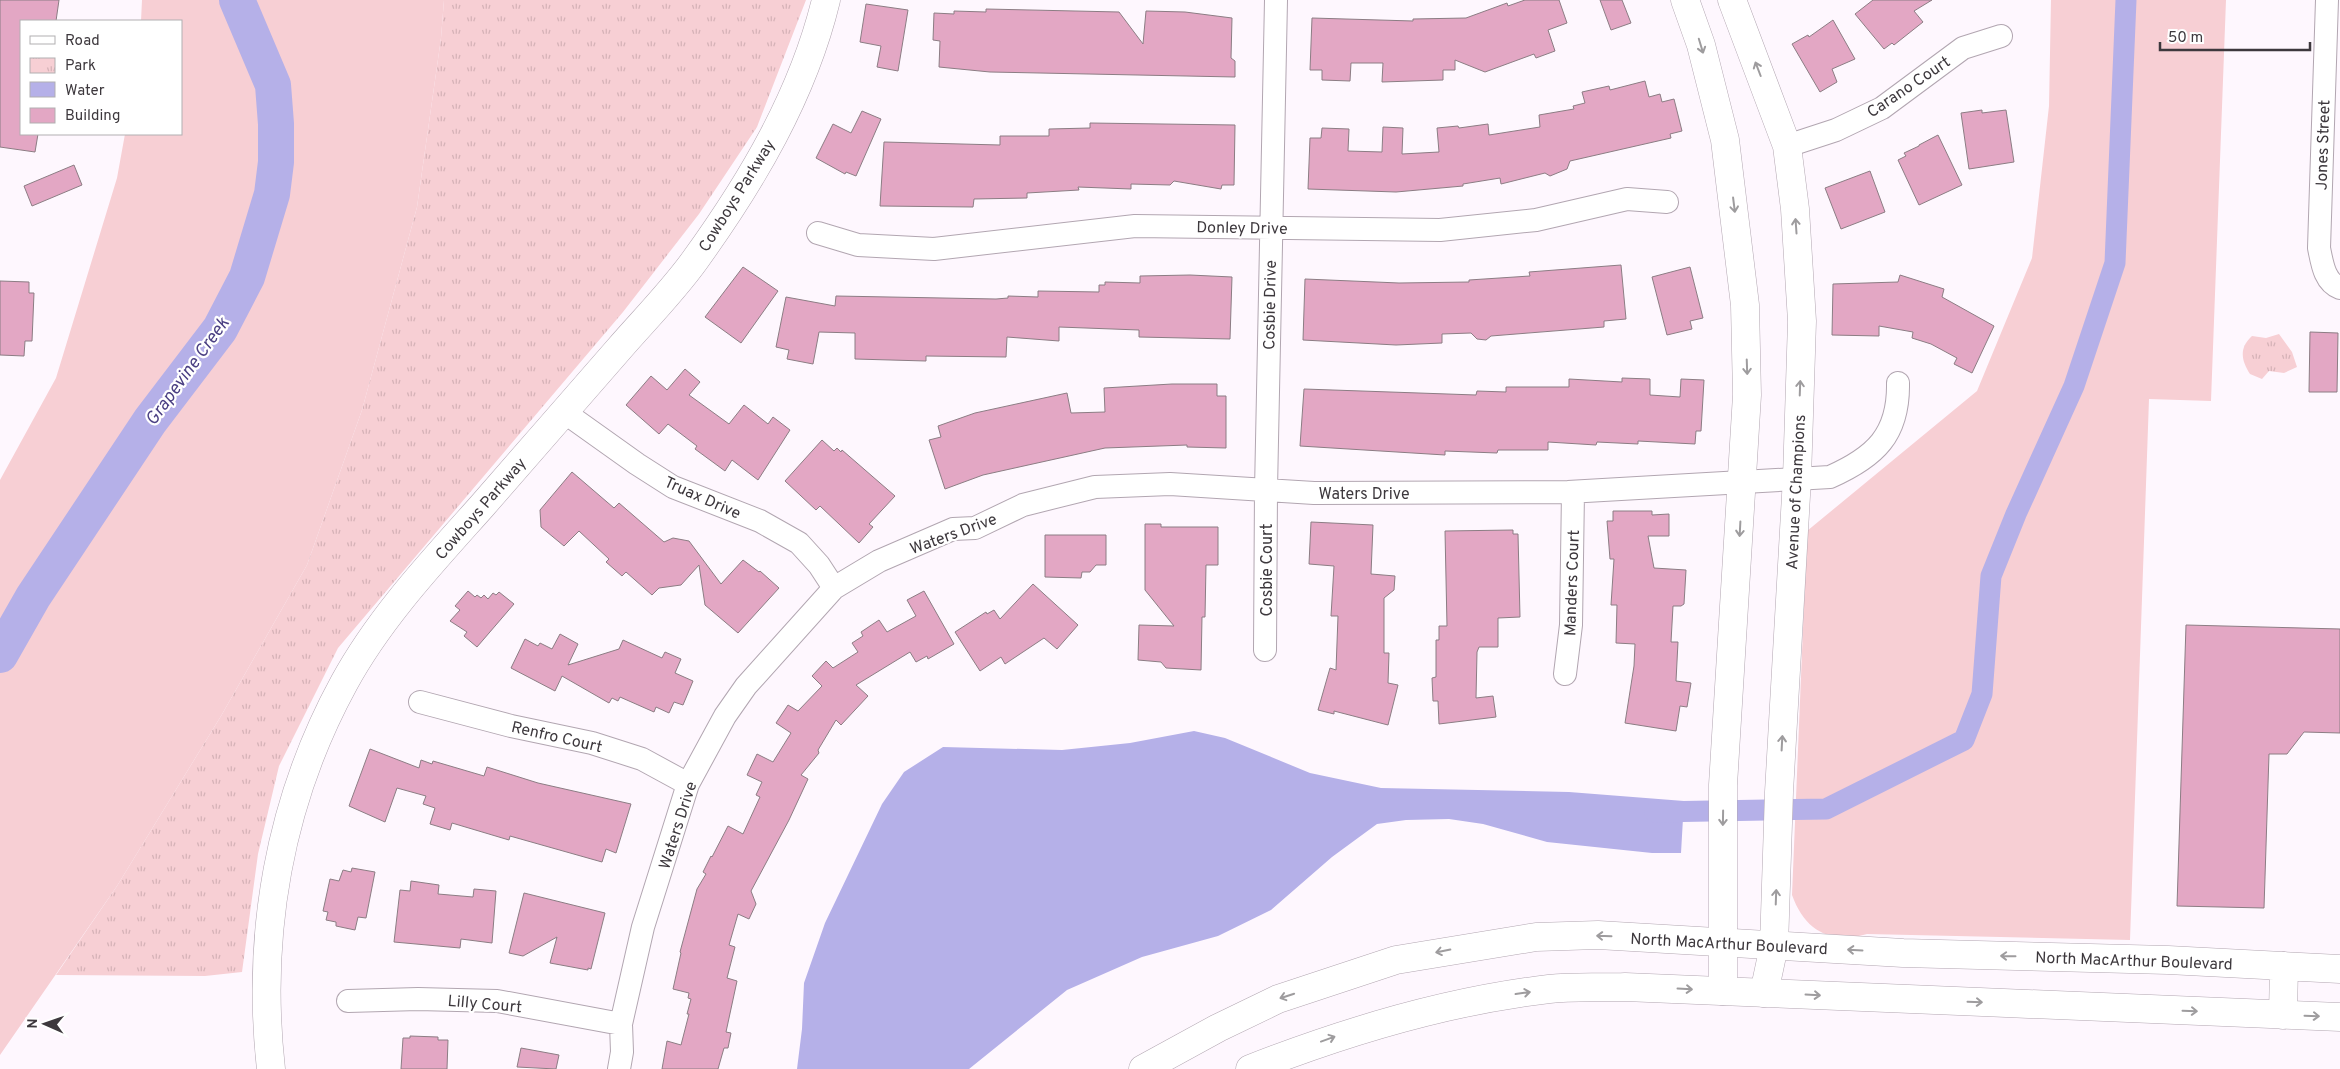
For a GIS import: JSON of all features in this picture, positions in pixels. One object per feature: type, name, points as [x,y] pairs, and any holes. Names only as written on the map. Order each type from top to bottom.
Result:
[{"type":"street","name":"Cowboys Parkway","points":[[271,1069],[266,1013],[268,943],[274,886],[284,832],[317,739],[345,681],[386,619],[436,557],[694,262],[774,136],[803,75],[826,0]]},
{"type":"street","name":"Cosbie Drive","points":[[1266,490],[1276,0]]},
{"type":"street","points":[[1685,0],[1700,45],[1725,140],[1745,305],[1747,395],[1723,785],[1722,991]]},
{"type":"street","name":"Avenue of Champions","points":[[1732,0],[1787,146],[1795,209],[1802,321],[1796,478],[1779,792],[1774,946],[1764,993]]},
{"type":"street","name":"Jones Street","points":[[2327,0],[2319,248],[2323,270],[2338,287]]},
{"type":"street","name":"Carano Court","points":[[1787,146],[1836,130],[1882,108],[1963,48],[2001,36]]},
{"type":"street","name":"Donley Drive","points":[[818,233],[858,245],[934,250],[1135,226],[1440,230],[1536,220],[1627,199],[1667,202]]},
{"type":"street","name":"Waters Drive","points":[[619,1069],[622,1052],[621,1024],[643,927],[688,784],[736,700],[834,588],[879,561],[953,529],[975,528],[1023,505],[1095,487],[1170,484],[1380,494],[1573,492],[1830,477],[1857,465],[1877,449],[1893,424],[1898,400],[1898,383]]},
{"type":"street","name":"Truax Drive","points":[[564,412],[637,464],[674,486],[760,521],[799,543],[819,564],[834,588]]},
{"type":"street","name":"Cosbie Court","points":[[1265,650],[1266,490]]},
{"type":"street","name":"Manders Court","points":[[1565,674],[1571,624],[1573,492]]},
{"type":"street","name":"Renfro Court","points":[[420,702],[511,726],[592,742],[642,760],[688,784]]},
{"type":"street","name":"North MacArthur Boulevard","points":[[1143,1069],[1218,1028],[1278,999],[1396,960],[1536,937],[1598,935],[1903,953],[2159,959],[2340,969]]},
{"type":"street","points":[[2283,1014],[2284,966]]},
{"type":"street","points":[[1250,1069],[1335,1036],[1399,1018],[1475,1000],[1551,989],[1625,987],[2340,1017]]},
{"type":"street","name":"Lilly Court","points":[[348,1001],[418,999],[497,1001],[621,1024]]},
{"type":"green space","points":[[142,0],[444,0],[441,38],[417,207],[362,410],[307,565],[221,716],[117,886],[0,1055],[0,480],[56,378],[117,178],[125,135],[182,135],[182,20],[141,20]]},
{"type":"green space","points":[[444,0],[806,0],[757,127],[699,214],[623,312],[338,648],[279,766],[258,854],[242,972],[205,976],[56,975],[117,886],[221,716],[307,565],[362,410],[417,207],[441,38]]},
{"type":"green space","points":[[2051,0],[2226,0],[2211,401],[2149,399],[2130,940],[1867,934],[1854,937],[1830,936],[1820,932],[1804,918],[1792,895],[1807,531],[1977,391],[2032,258],[2049,106]]},
{"type":"green space","points":[[2279,334],[2292,352],[2297,367],[2284,373],[2269,371],[2262,379],[2250,374],[2243,359],[2245,345],[2252,336],[2266,338]]},
{"type":"water","points":[[1194,731],[1225,738],[1310,773],[1381,788],[1569,792],[1684,801],[1681,853],[1652,853],[1547,842],[1483,824],[1449,819],[1406,820],[1377,824],[1332,857],[1271,910],[1218,936],[1142,957],[1067,990],[969,1069],[797,1069],[802,1029],[804,983],[825,923],[882,804],[904,772],[943,747],[1062,750],[1130,743]]},
{"type":"building","points":[[0,0],[59,0],[56,20],[20,20],[20,135],[38,135],[35,152],[0,147]]},
{"type":"building","points":[[1525,0],[1559,0],[1567,23],[1548,30],[1555,51],[1536,58],[1534,54],[1485,72],[1455,60],[1455,70],[1443,70],[1443,80],[1382,82],[1383,63],[1351,63],[1350,81],[1322,80],[1322,70],[1310,70],[1312,18],[1413,21],[1413,19],[1466,18],[1507,3],[1508,6]]},
{"type":"building","points":[[1600,0],[1622,0],[1631,23],[1611,30]]},
{"type":"building","points":[[1873,0],[1932,0],[1914,11],[1923,22],[1894,45],[1892,43],[1884,49],[1855,14]]},
{"type":"building","points":[[866,4],[908,10],[898,71],[877,67],[881,46],[860,42]]},
{"type":"building","points":[[986,9],[1119,12],[1143,44],[1146,11],[1185,12],[1232,18],[1231,58],[1235,61],[1235,77],[990,72],[939,67],[940,41],[933,40],[934,13],[954,14],[954,11],[986,12]]},
{"type":"building","points":[[1833,20],[1855,59],[1832,69],[1837,82],[1820,92],[1792,44],[1808,35],[1809,37]]},
{"type":"building","points":[[1645,81],[1649,97],[1660,94],[1662,102],[1674,99],[1682,131],[1670,134],[1671,138],[1570,161],[1567,169],[1550,176],[1545,173],[1501,184],[1500,178],[1463,184],[1463,186],[1396,192],[1308,189],[1310,138],[1321,138],[1322,128],[1349,129],[1348,151],[1382,152],[1383,127],[1403,128],[1402,154],[1439,152],[1437,128],[1458,126],[1459,128],[1488,124],[1489,135],[1540,127],[1539,115],[1574,109],[1573,106],[1585,103],[1582,92],[1609,86],[1610,90]]},
{"type":"building","points":[[1982,110],[1982,113],[2006,110],[2014,162],[1969,169],[1961,113]]},
{"type":"building","points":[[862,111],[881,119],[856,176],[846,172],[845,174],[816,158],[833,124],[851,133]]},
{"type":"building","points":[[1090,123],[1235,125],[1234,185],[1222,185],[1221,189],[1174,181],[1170,185],[1131,184],[1131,189],[1078,187],[1079,190],[1027,193],[1027,198],[974,199],[973,207],[880,206],[884,142],[1000,145],[1000,136],[1049,136],[1049,129],[1090,128]]},
{"type":"building","points":[[1938,135],[1962,185],[1919,205],[1898,160],[1906,156],[1904,153]]},
{"type":"building","points":[[74,165],[82,185],[32,206],[24,186]]},
{"type":"building","points":[[1870,171],[1885,212],[1841,229],[1825,188]]},
{"type":"building","points":[[1621,265],[1626,319],[1604,321],[1604,327],[1491,336],[1486,340],[1477,339],[1471,333],[1442,334],[1442,343],[1396,345],[1303,340],[1305,279],[1399,283],[1469,282],[1469,280],[1530,276],[1529,272]]},
{"type":"building","points":[[743,267],[778,291],[741,343],[705,317]]},
{"type":"building","points":[[1690,267],[1703,318],[1690,321],[1692,329],[1667,335],[1652,277]]},
{"type":"building","points":[[1190,275],[1232,277],[1230,339],[1139,337],[1139,330],[1059,327],[1059,341],[1007,337],[1006,357],[926,356],[926,361],[855,359],[855,333],[819,332],[813,364],[787,359],[789,350],[776,347],[786,297],[835,306],[836,296],[996,299],[1008,298],[1008,296],[1038,297],[1038,291],[1099,292],[1099,285],[1105,285],[1105,282],[1140,283],[1140,276]]},
{"type":"building","points":[[1900,275],[1944,289],[1942,297],[1994,326],[1972,373],[1954,364],[1957,358],[1931,344],[1912,338],[1913,332],[1879,326],[1879,336],[1832,335],[1833,284],[1898,282]]},
{"type":"building","points":[[0,281],[29,282],[29,293],[34,293],[32,341],[25,341],[24,356],[0,355]]},
{"type":"building","points":[[2310,332],[2338,333],[2337,392],[2309,392]]},
{"type":"building","points":[[685,369],[700,382],[689,395],[729,424],[744,405],[768,424],[773,417],[790,430],[758,480],[732,460],[725,471],[695,449],[697,446],[668,424],[659,434],[626,405],[651,376],[667,390]]},
{"type":"building","points":[[1622,378],[1650,379],[1650,395],[1680,397],[1681,379],[1704,380],[1701,431],[1696,431],[1695,444],[1638,441],[1638,444],[1597,442],[1596,445],[1548,442],[1548,450],[1498,450],[1497,453],[1445,451],[1445,455],[1300,446],[1304,389],[1476,395],[1477,391],[1506,392],[1506,387],[1569,387],[1569,379],[1622,382]]},
{"type":"building","points":[[1172,384],[1217,384],[1217,396],[1226,396],[1226,448],[1187,447],[1187,445],[1105,448],[983,475],[945,489],[929,440],[941,437],[938,426],[975,413],[1067,393],[1071,413],[1105,412],[1104,388]]},
{"type":"building","points":[[822,440],[834,451],[837,448],[841,452],[842,450],[895,496],[869,524],[873,527],[859,543],[820,506],[816,510],[785,481]]},
{"type":"building","points":[[572,472],[614,508],[619,503],[664,542],[673,538],[689,541],[721,584],[743,560],[760,571],[779,588],[738,633],[705,605],[699,565],[681,585],[659,588],[652,595],[626,572],[622,576],[606,562],[609,559],[579,531],[564,546],[541,527],[540,510]]},
{"type":"building","points":[[1613,511],[1652,511],[1652,515],[1669,514],[1669,536],[1648,536],[1654,568],[1686,570],[1684,604],[1673,606],[1671,642],[1678,642],[1676,681],[1691,683],[1687,707],[1680,706],[1676,731],[1625,723],[1634,666],[1635,644],[1616,643],[1617,605],[1611,605],[1614,559],[1610,559],[1607,521],[1613,521]]},
{"type":"building","points":[[1311,522],[1373,525],[1371,574],[1395,576],[1394,590],[1384,598],[1384,653],[1389,653],[1388,683],[1398,685],[1388,725],[1334,711],[1334,714],[1318,710],[1330,668],[1336,670],[1338,616],[1331,616],[1334,566],[1309,564]]},
{"type":"building","points":[[1145,524],[1161,524],[1161,527],[1218,527],[1218,565],[1206,565],[1205,617],[1202,617],[1201,670],[1166,668],[1161,662],[1138,660],[1139,625],[1174,626],[1145,590]]},
{"type":"building","points":[[1513,530],[1513,534],[1518,534],[1520,617],[1498,618],[1498,647],[1479,647],[1477,652],[1476,698],[1493,696],[1496,717],[1439,724],[1438,701],[1433,701],[1432,678],[1436,677],[1436,640],[1439,640],[1439,626],[1447,626],[1445,531]]},
{"type":"building","points":[[1045,535],[1106,535],[1106,565],[1096,565],[1090,572],[1082,572],[1081,578],[1045,577]]},
{"type":"building","points":[[1033,584],[1078,625],[1057,649],[1044,638],[1005,664],[1001,657],[980,671],[955,632],[986,612],[987,614],[994,610],[1000,619]]},
{"type":"building","points":[[468,591],[475,597],[477,595],[481,598],[484,595],[488,599],[493,593],[496,595],[499,592],[514,604],[477,647],[464,636],[467,632],[450,621],[460,610],[455,606]]},
{"type":"building","points":[[924,591],[954,644],[928,659],[927,656],[916,662],[910,652],[856,685],[868,696],[841,725],[836,720],[818,750],[819,753],[801,775],[808,779],[789,820],[751,891],[756,904],[749,919],[738,914],[729,945],[735,947],[727,978],[737,981],[726,1032],[731,1033],[728,1048],[724,1048],[718,1069],[662,1069],[667,1041],[681,1045],[689,1014],[687,1014],[691,999],[688,998],[689,993],[673,989],[680,952],[697,889],[706,874],[703,872],[728,826],[743,834],[760,797],[756,795],[762,782],[747,775],[757,754],[773,762],[791,733],[776,723],[788,705],[798,711],[822,686],[812,676],[826,661],[833,668],[858,652],[852,643],[863,636],[861,632],[879,620],[887,632],[916,616],[907,600]]},
{"type":"building","points":[[2186,625],[2340,629],[2340,733],[2304,732],[2287,754],[2269,754],[2264,908],[2177,906]]},
{"type":"building","points":[[560,634],[578,644],[568,665],[619,649],[623,640],[662,658],[665,652],[681,659],[675,673],[693,681],[683,705],[674,702],[669,713],[656,707],[654,712],[620,697],[618,701],[612,698],[609,703],[562,676],[555,691],[511,668],[525,639],[538,646],[540,643],[552,649]]},
{"type":"building","points":[[370,749],[419,768],[421,760],[432,764],[433,761],[484,776],[487,767],[538,783],[631,804],[616,853],[606,849],[602,862],[510,836],[509,840],[452,823],[450,830],[430,824],[435,808],[423,804],[426,796],[397,788],[385,822],[349,806]]},
{"type":"building","points":[[352,868],[375,872],[366,918],[358,917],[355,930],[336,926],[336,922],[326,920],[328,912],[323,911],[330,879],[339,881],[343,870],[351,872]]},
{"type":"building","points":[[411,881],[439,885],[438,894],[473,897],[474,889],[496,891],[492,943],[461,939],[460,948],[394,942],[400,890],[410,891]]},
{"type":"building","points":[[524,893],[605,913],[591,969],[550,963],[557,937],[523,956],[509,953]]},
{"type":"building","points":[[410,1036],[438,1037],[438,1040],[448,1040],[447,1069],[401,1069],[403,1038],[410,1038]]},
{"type":"building","points":[[521,1048],[559,1055],[556,1069],[517,1067]]},
{"type":"waterway","name":"Grapevine Creek","points":[[0,655],[33,597],[150,421],[220,329],[247,277],[272,194],[276,162],[276,124],[273,85],[237,0]]},
{"type":"waterway","points":[[1655,812],[1826,809],[1964,740],[1982,694],[1991,576],[2016,514],[2074,386],[2115,263],[2126,0]]}]
